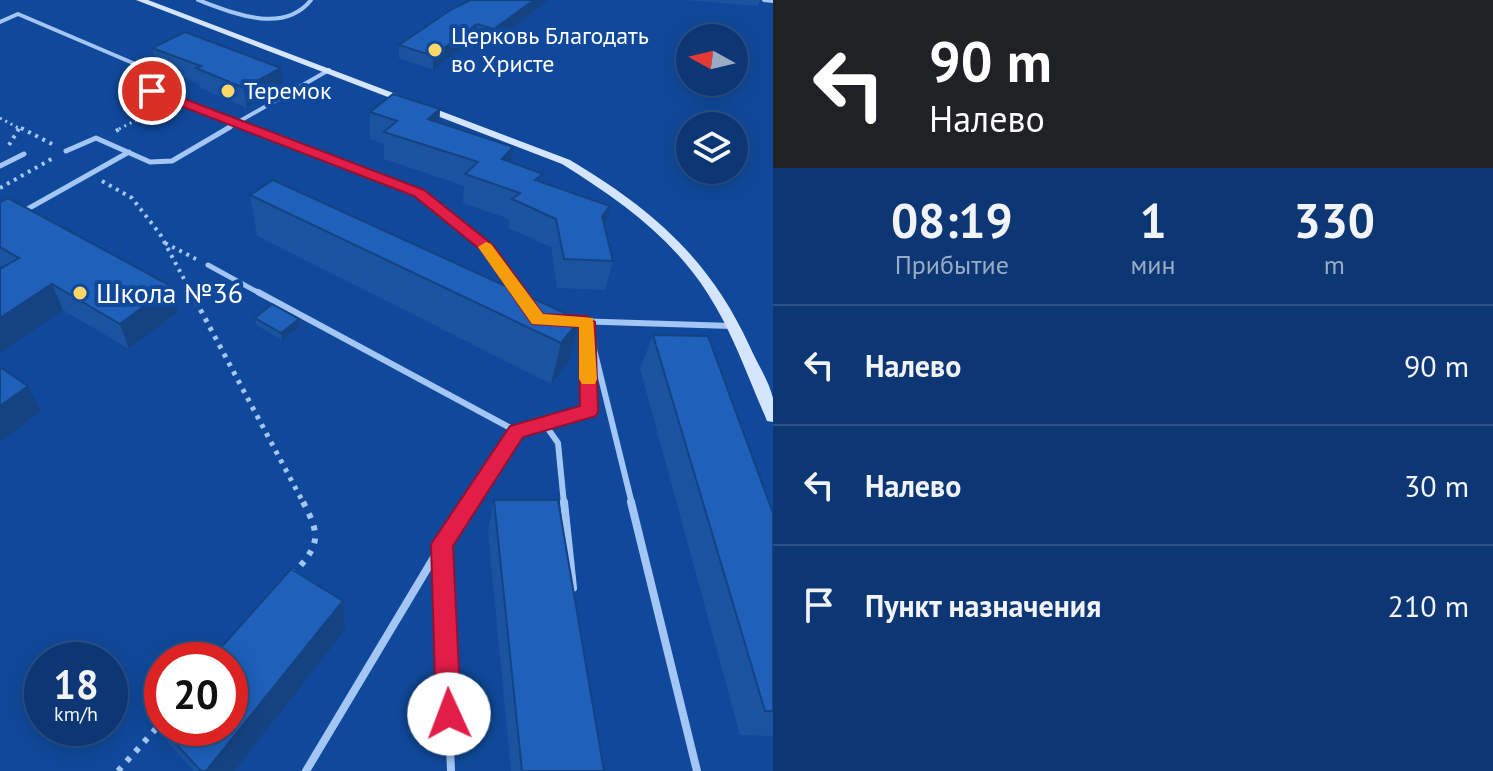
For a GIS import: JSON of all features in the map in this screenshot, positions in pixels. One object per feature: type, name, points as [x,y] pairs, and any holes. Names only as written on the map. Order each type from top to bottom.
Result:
[{"type":"street","points":[[140,0],[566,162],[618,193],[657,225],[695,266],[732,326],[773,416]]},
{"type":"lane","points":[[198,0],[239,15],[262,19],[298,13],[311,0]]},
{"type":"lane","points":[[766,0],[773,1]]},
{"type":"lane","points":[[0,22],[18,14],[140,66],[124,79],[419,193],[487,248],[530,308]]},
{"type":"lane","points":[[66,151],[89,138],[101,139],[150,162],[172,161],[329,70]]},
{"type":"lane","points":[[13,218],[129,152]]},
{"type":"lane","points":[[0,166],[24,154]]},
{"type":"lane","points":[[208,265],[516,431]]},
{"type":"lane","points":[[563,321],[732,326]]},
{"type":"lane","points":[[306,771],[442,544],[516,431],[589,411],[587,322]]},
{"type":"lane","points":[[587,322],[697,771]]},
{"type":"lane","points":[[544,423],[558,443],[573,588]]},
{"type":"lane","points":[[442,544],[451,771]]},
{"type":"path","points":[[101,139],[176,100]]},
{"type":"path","points":[[0,118],[66,151]]},
{"type":"path","points":[[21,128],[5,150],[8,154],[66,151]]},
{"type":"path","points":[[0,188],[66,151]]},
{"type":"path","points":[[88,174],[132,198],[165,242],[315,524],[319,539],[315,550],[285,583]]},
{"type":"path","points":[[165,242],[208,265]]},
{"type":"path","points":[[118,771],[144,742]]},
{"type":"building","points":[[471,0],[534,0],[494,29],[477,24],[433,56],[399,45],[452,9]]},
{"type":"building","points":[[185,32],[281,68],[244,88],[196,68],[201,66],[152,48]]},
{"type":"building","points":[[393,94],[440,109],[428,119],[513,147],[502,159],[543,174],[535,180],[610,206],[602,216],[613,261],[564,259],[556,219],[512,199],[520,193],[465,174],[478,162],[384,132],[397,121],[370,112]]},
{"type":"building","points":[[273,180],[580,320],[561,343],[250,195]]},
{"type":"building","points":[[8,198],[171,286],[120,324],[52,284],[0,318],[0,269],[19,258],[0,247],[0,202]]},
{"type":"building","points":[[272,304],[299,319],[281,333],[255,318]]},
{"type":"building","points":[[653,335],[708,336],[773,513],[773,711],[765,711]]},
{"type":"building","points":[[0,367],[28,386],[0,406]]},
{"type":"building","points":[[494,500],[558,500],[604,771],[522,771]]},
{"type":"building","points":[[291,569],[343,601],[248,719],[248,642],[226,642]]},
{"type":"building","points":[[178,746],[226,746],[206,771],[201,771]]},
{"type":"slow traffic","points":[[486,247],[538,320],[587,322],[588,379]]},
{"type":"place","name":"Церковь Благодать во Христе","points":[[435,50]]},
{"type":"place","name":"Теремок","points":[[228,91]]},
{"type":"place","name":"Школа №36","points":[[80,293]]},
{"type":"route","points":[[152,91],[419,193],[487,248],[538,320],[587,322],[589,411],[516,431],[442,544],[449,714]]}]
